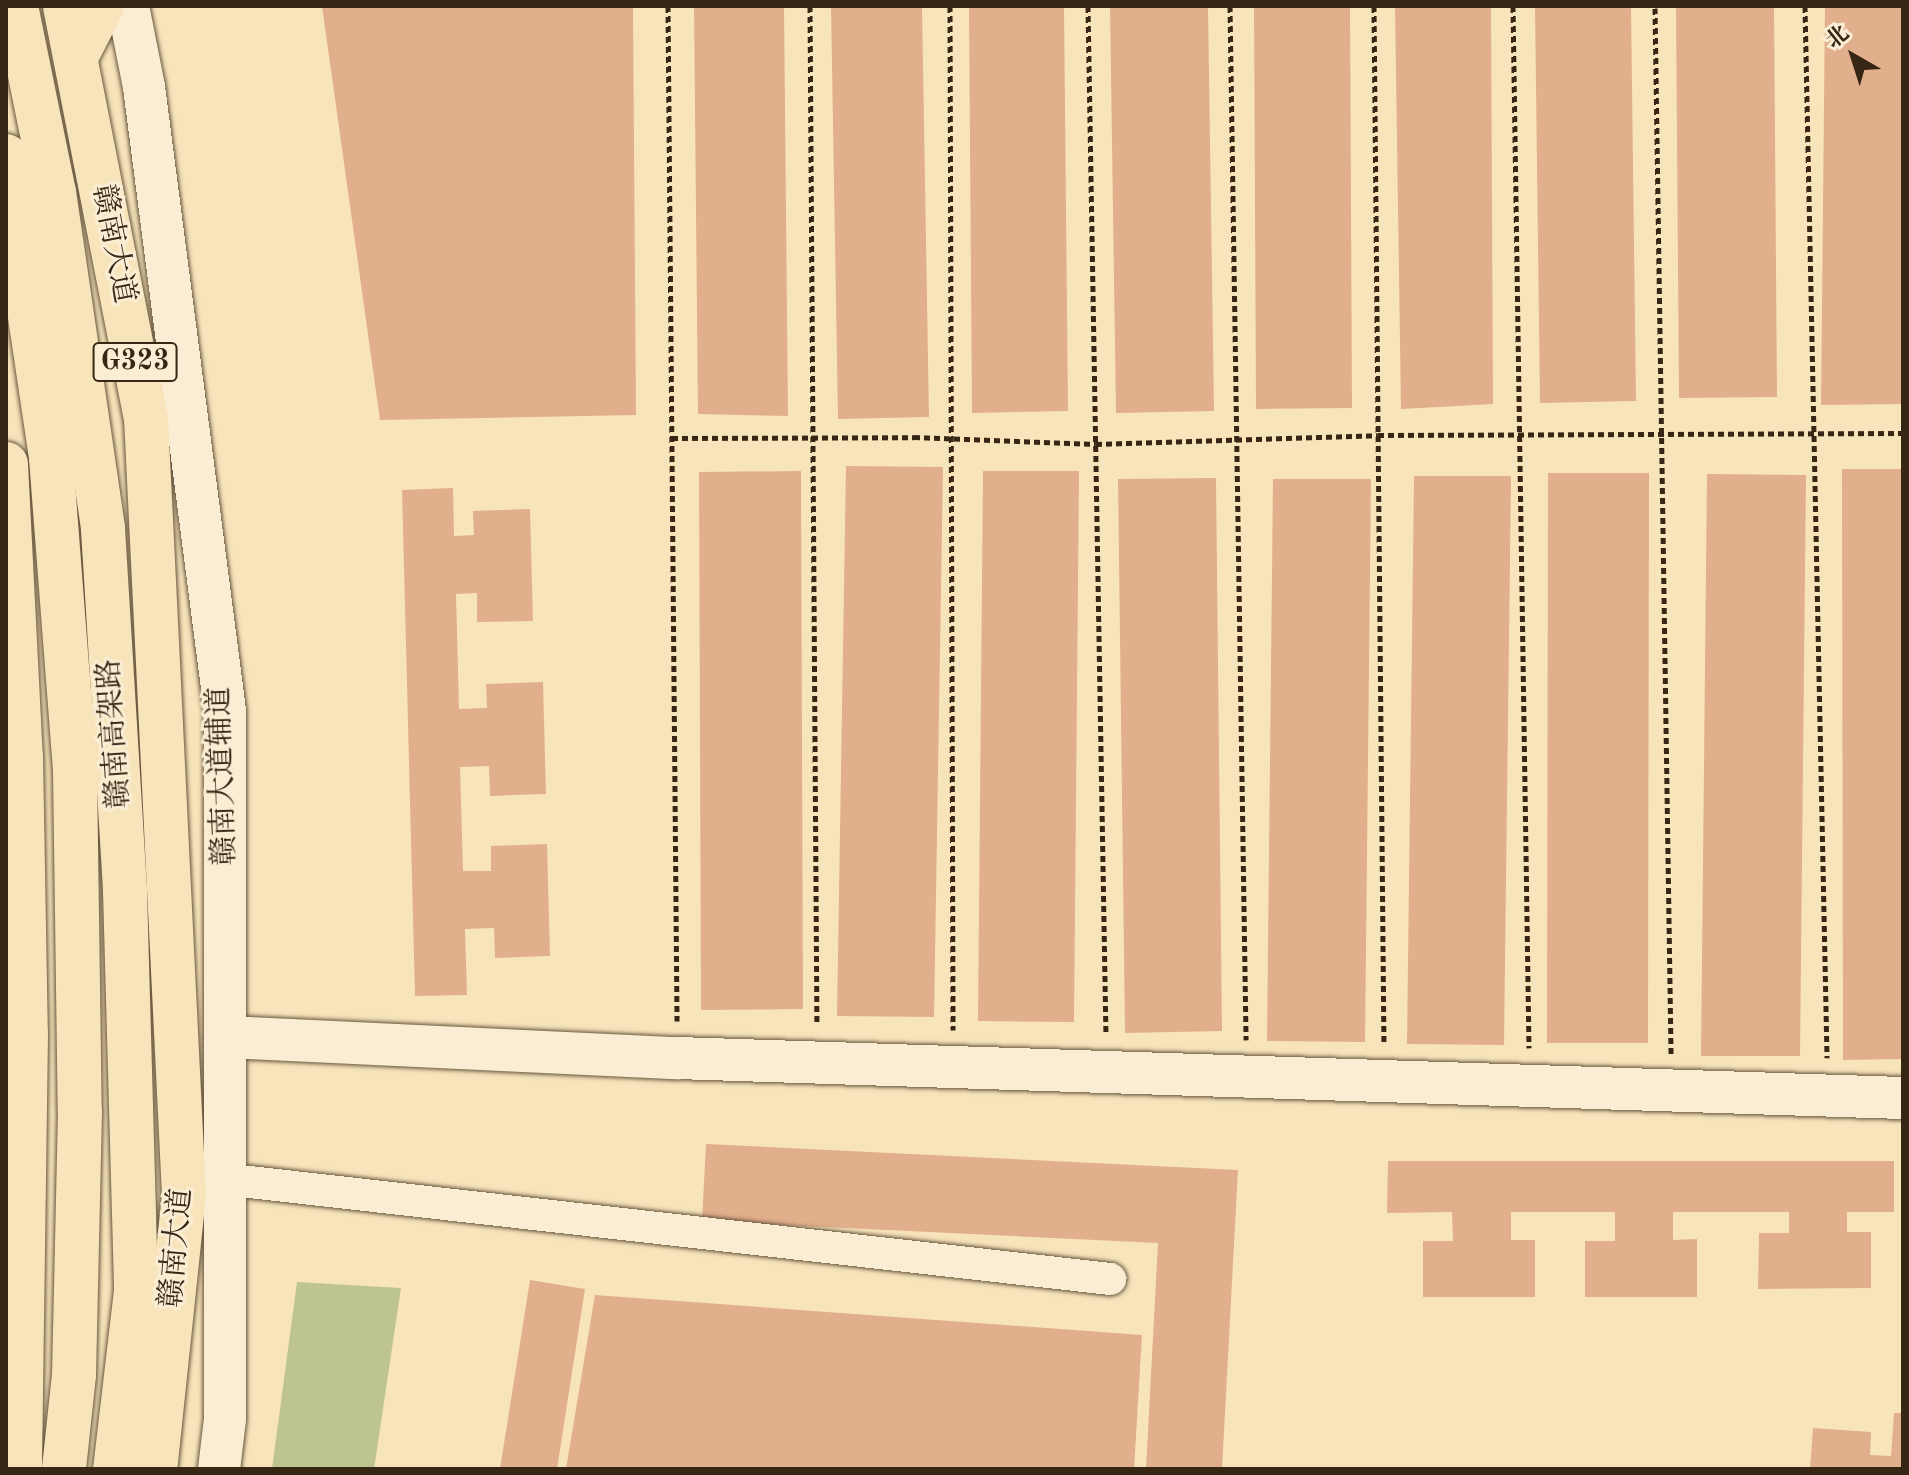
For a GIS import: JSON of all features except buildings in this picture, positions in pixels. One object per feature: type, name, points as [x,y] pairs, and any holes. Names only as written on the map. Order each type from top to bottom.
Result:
[{"type":"main road","name":"赣南高架路","points":[[16,6],[54,192],[103,529],[125,891],[136,1291],[115,1469]]},
{"type":"main road","name":"赣南大道","points":[[65,6],[146,418],[184,1195],[155,1469]]},
{"type":"main road","points":[[77,55],[102,6]]},
{"type":"main road","name":"赣南高架路","points":[[6,156],[51,458],[75,771],[80,1127],[74,1375],[64,1469]]},
{"type":"main road","points":[[6,464],[21,756],[26,1034],[20,1469]]},
{"type":"street","name":"赣南大道辅道","points":[[128,6],[144,87],[225,711],[225,1419],[219,1469]]},
{"type":"street","points":[[227,1037],[677,1058],[1903,1098]]},
{"type":"street","points":[[223,1179],[1110,1279]]},
{"type":"path","points":[[668,6],[677,1058]]},
{"type":"path","points":[[810,6],[817,1063]]},
{"type":"path","points":[[950,6],[953,1067]]},
{"type":"path","points":[[1088,6],[1107,1072]]},
{"type":"path","points":[[1230,6],[1246,1077]]},
{"type":"path","points":[[1374,6],[1385,1081]]},
{"type":"path","points":[[1513,6],[1530,1085]]},
{"type":"path","points":[[1805,6],[1828,1095]]},
{"type":"path","points":[[1655,8],[1672,1090]]},
{"type":"path","points":[[672,438],[1096,444],[1236,438],[1661,431],[1814,435],[1903,433]]},
{"type":"green space","points":[[297,1282],[401,1288],[374,1469],[272,1469]]}]
